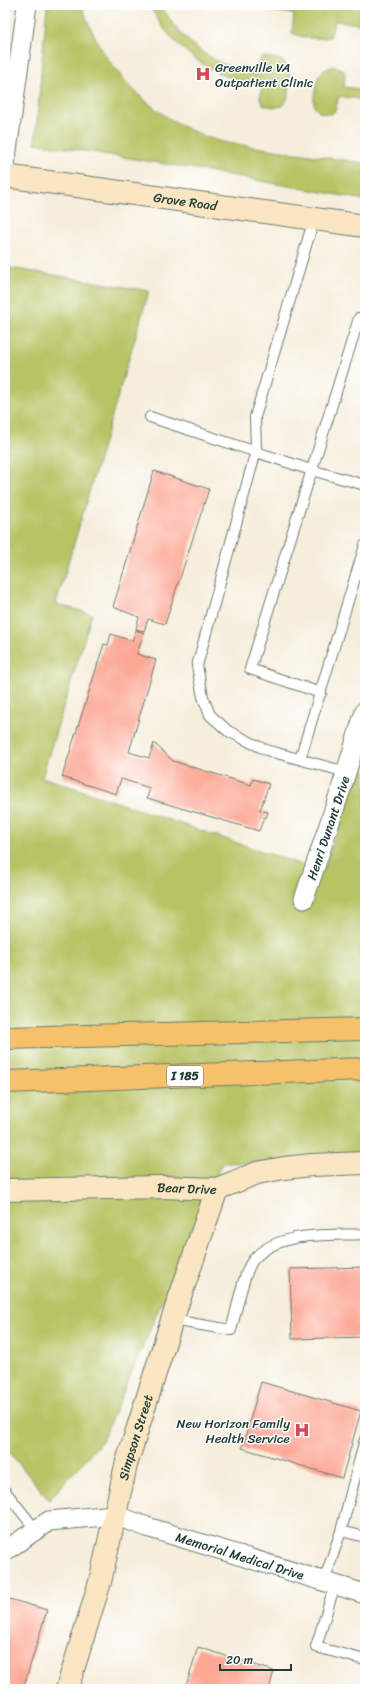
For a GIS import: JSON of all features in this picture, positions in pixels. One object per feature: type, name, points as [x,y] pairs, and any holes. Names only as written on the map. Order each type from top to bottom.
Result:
[{"type":"highway","points":[[5,1038],[365,1029]]},
{"type":"highway","name":"I 185","points":[[5,1082],[365,1070]]},
{"type":"street","points":[[5,165],[27,5]]},
{"type":"street","name":"Grove Road","points":[[5,176],[365,226]]},
{"type":"street","name":"Henri Dunant Drive","points":[[304,898],[365,711]]},
{"type":"street","name":"Bear Drive","points":[[5,1190],[162,1187],[217,1189],[257,1173],[284,1168],[312,1165],[365,1163]]},
{"type":"street","name":"Simpson Street","points":[[67,1689],[100,1582],[126,1465],[172,1320],[217,1189]]},
{"type":"street","points":[[5,1551],[48,1521],[115,1515]]},
{"type":"street","name":"Memorial Medical Drive","points":[[115,1515],[147,1527],[365,1594]]},
{"type":"lane","points":[[314,219],[255,417],[256,452],[197,666],[203,697],[210,715],[228,731],[266,750],[346,772]]},
{"type":"lane","points":[[321,692],[250,669],[359,318],[365,319]]},
{"type":"lane","points":[[150,416],[311,470],[365,485]]},
{"type":"lane","points":[[300,759],[365,545]]},
{"type":"lane","points":[[172,1320],[232,1330],[242,1286],[252,1261],[267,1247],[293,1238],[365,1234]]},
{"type":"lane","points":[[365,1439],[341,1531],[316,1647],[365,1660]]},
{"type":"lane","points":[[5,1491],[36,1530]]},
{"type":"lane","points":[[341,1531],[365,1537]]},
{"type":"green space","points":[[47,5],[82,5],[91,29],[104,52],[119,73],[136,93],[157,110],[178,124],[202,135],[227,143],[365,163],[365,200],[190,168],[35,143]]},
{"type":"green space","points":[[150,5],[161,5],[179,31],[189,41],[212,58],[226,65],[256,75],[259,61],[262,57],[278,59],[283,62],[287,66],[290,77],[289,92],[285,103],[278,107],[264,105],[260,99],[262,85],[228,77],[200,63],[171,37],[163,27]]},
{"type":"green space","points":[[246,5],[365,5],[365,25],[335,21],[330,37],[306,37],[292,33],[294,14],[258,9]]},
{"type":"green space","points":[[331,67],[337,67],[344,70],[344,87],[365,90],[365,100],[339,96],[335,111],[331,114],[325,114],[318,111],[314,105],[315,91],[321,73]]},
{"type":"green space","points":[[5,267],[149,291],[56,604],[92,614],[42,777],[323,872],[365,747],[365,1162],[222,1163],[102,1441],[49,1500],[5,1447]]},
{"type":"building","points":[[154,471],[209,489],[165,624],[148,619],[144,631],[136,629],[139,617],[113,607]]},
{"type":"building","points":[[136,630],[144,633],[137,654],[156,660],[129,752],[149,758],[154,743],[173,761],[251,785],[253,779],[269,784],[260,810],[268,812],[266,818],[264,817],[259,831],[147,798],[150,788],[121,779],[116,794],[62,777],[104,644],[108,645],[111,634],[132,641]]},
{"type":"building","points":[[365,1267],[365,1337],[292,1339],[290,1269]]},
{"type":"building","name":"New Horizon Family Health Service","points":[[261,1382],[361,1411],[342,1478],[242,1448]]},
{"type":"building","points":[[6,1598],[47,1610],[23,1689],[5,1689]]},
{"type":"building","points":[[198,1647],[274,1671],[269,1689],[185,1689]]},
{"type":"place","name":"Greenville VA Outpatient Clinic","points":[[203,74]]},
{"type":"place","name":"New Horizon Family Health Service","points":[[302,1430]]}]
